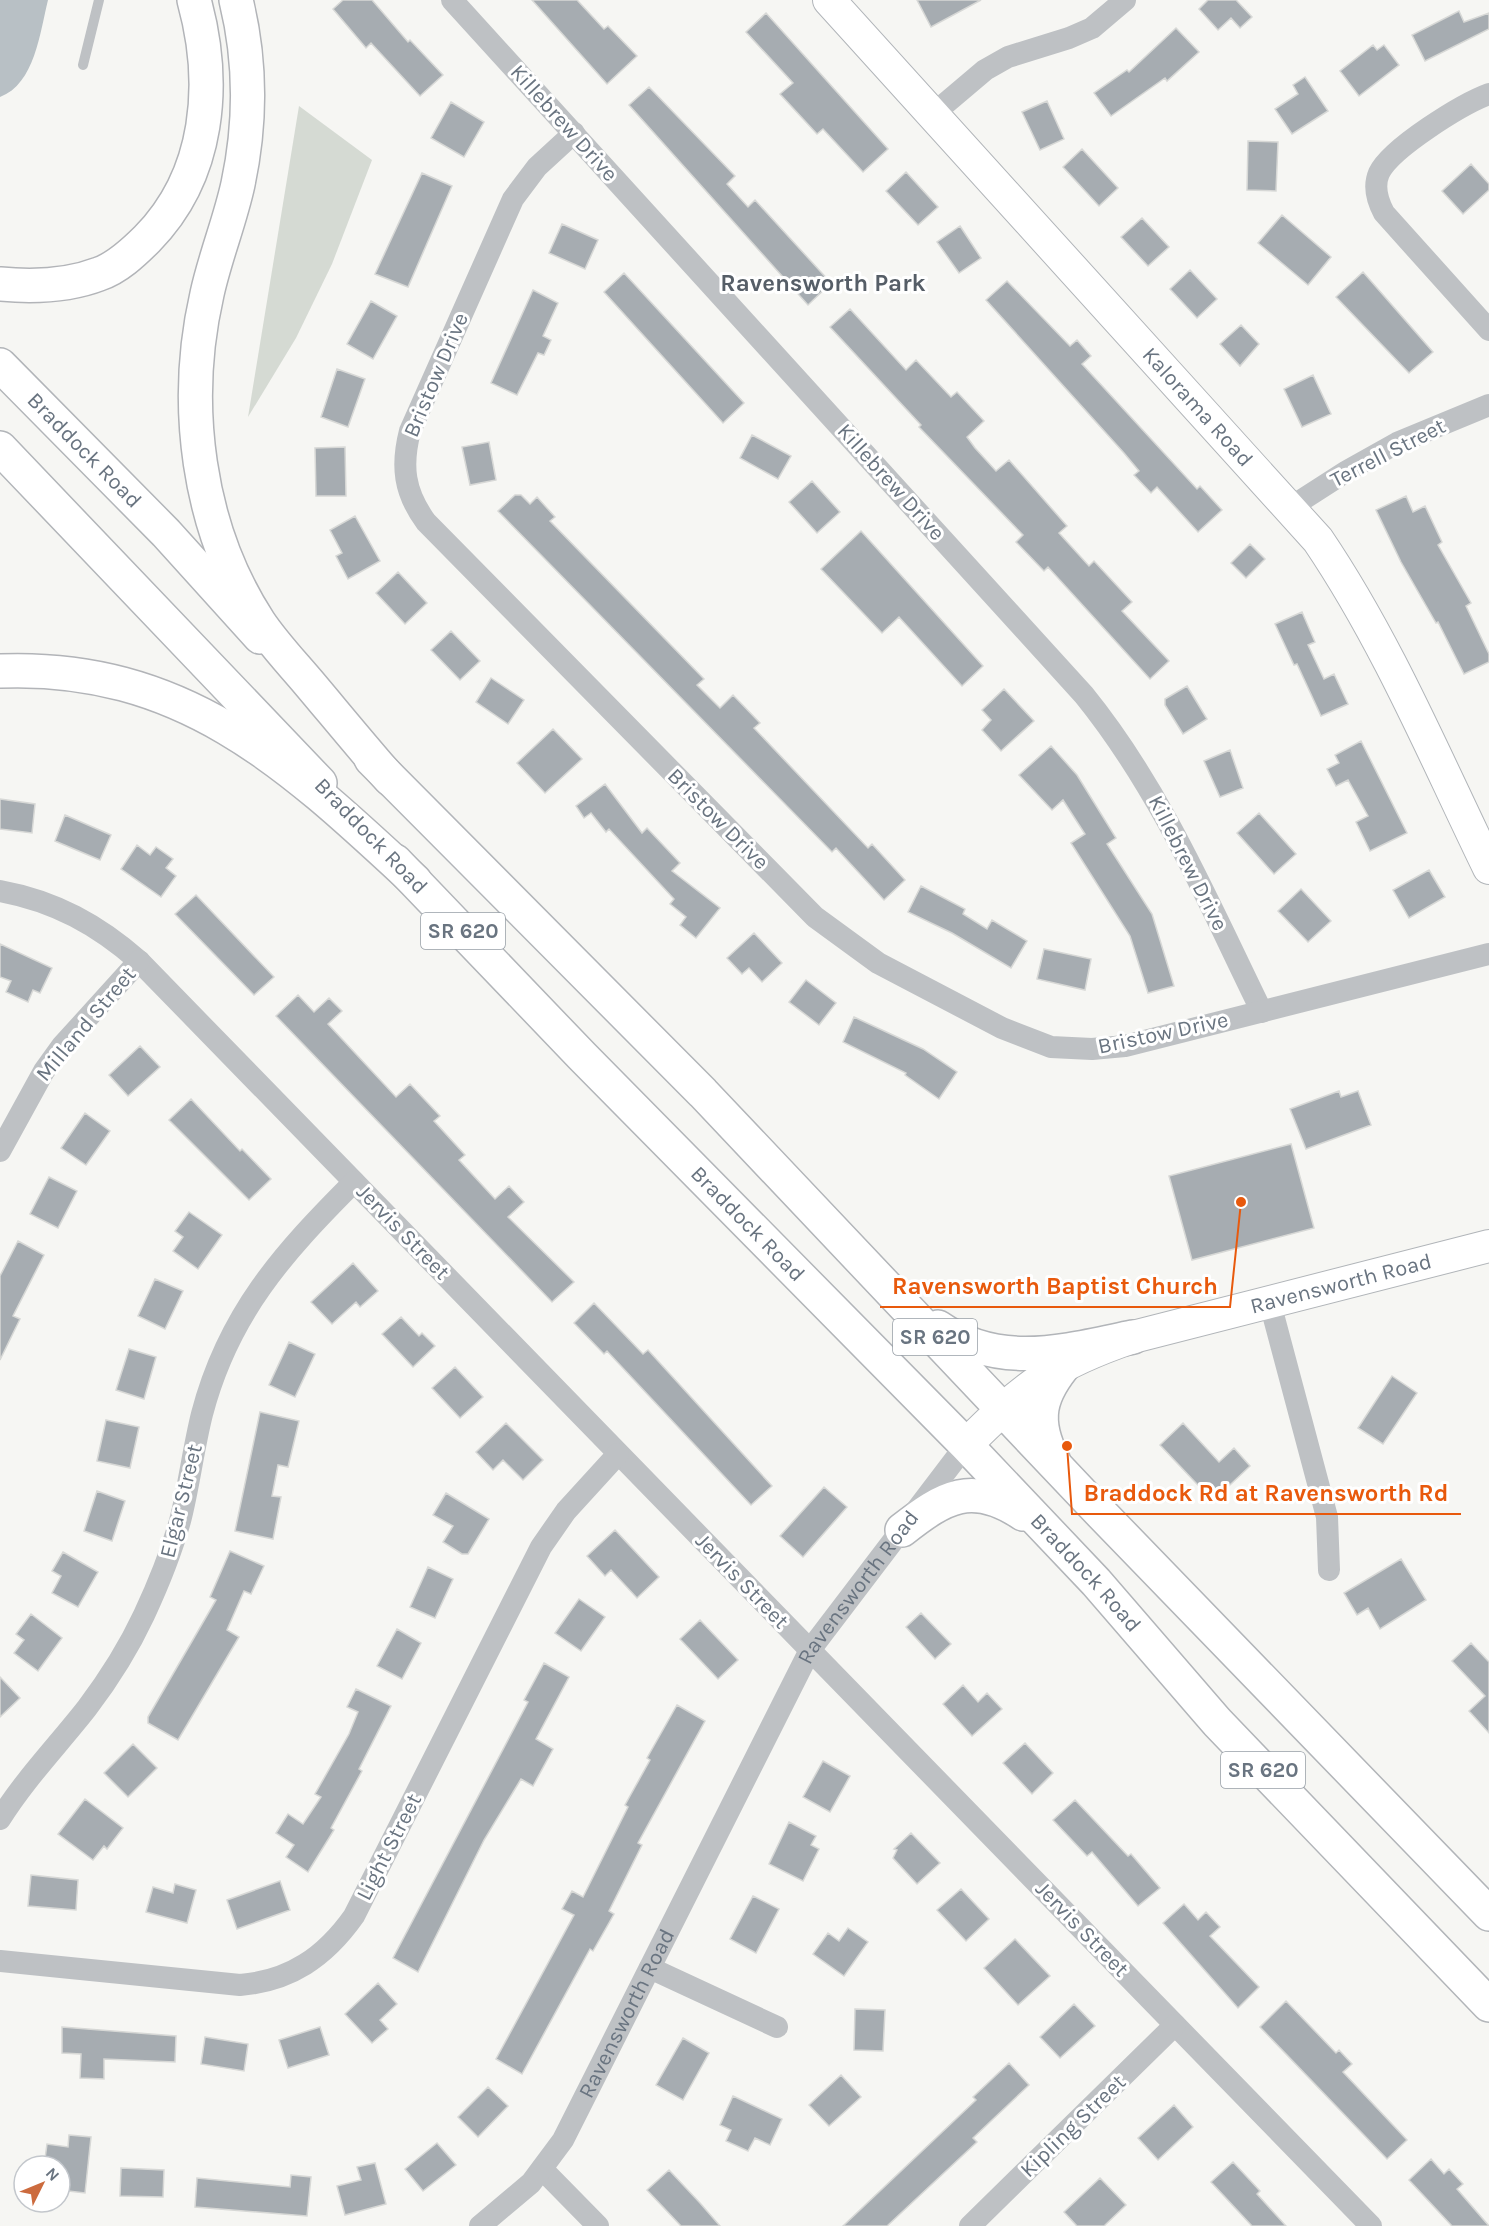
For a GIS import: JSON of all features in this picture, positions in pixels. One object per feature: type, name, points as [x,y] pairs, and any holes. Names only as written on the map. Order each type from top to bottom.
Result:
[{"type":"main road","points":[[0,284],[28,286],[57,284],[102,274],[136,250],[170,211],[196,161],[203,135],[206,101],[204,47],[194,0]]},
{"type":"main road","points":[[236,0],[246,55],[248,109],[246,143],[237,186],[207,294],[197,348],[195,387],[197,433],[206,493],[217,536],[239,587],[260,623],[390,779]]},
{"type":"main road","name":"Braddock Road","points":[[0,365],[165,533],[390,779],[696,1087],[1058,1468],[1489,1914]]},
{"type":"main road","name":"Braddock Road","points":[[0,448],[415,882],[966,1445],[1096,1582],[1225,1731],[1489,2004]]},
{"type":"main road","points":[[0,671],[75,674],[143,688],[185,706],[272,756],[324,796],[415,882]]},
{"type":"main road","points":[[867,1266],[925,1318],[952,1336],[977,1348],[1020,1354],[1041,1354],[1133,1337]]},
{"type":"main road","points":[[1058,1468],[1043,1439],[1040,1419],[1050,1386],[1067,1362]]},
{"type":"main road","points":[[902,1530],[933,1506],[951,1497],[973,1495],[1015,1508],[1045,1528]]},
{"type":"street","name":"Killebrew Drive","points":[[452,0],[1076,686],[1114,732],[1162,808],[1262,1012]]},
{"type":"street","name":"Kalorama Road","points":[[829,0],[1291,507],[1318,540],[1344,578],[1383,649],[1489,868]]},
{"type":"street","points":[[933,114],[985,70],[1008,57],[1069,38],[1092,28],[1125,0]]},
{"type":"street","points":[[1489,94],[1443,119],[1385,163],[1378,175],[1375,188],[1377,202],[1384,213],[1489,330]]},
{"type":"street","name":"Bristow Drive","points":[[574,133],[537,167],[513,199],[410,430],[405,452],[406,485],[416,508],[426,522],[815,917],[878,963],[1002,1029],[1052,1047],[1092,1049],[1125,1046],[1489,954]]},
{"type":"street","name":"Terrell Street","points":[[1291,507],[1397,443],[1489,405]]},
{"type":"street","points":[[0,891],[56,906],[84,920],[114,939],[139,961]]},
{"type":"street","name":"Milland Street","points":[[0,1151],[44,1071],[62,1046],[139,961]]},
{"type":"street","name":"Jervis Street","points":[[139,961],[1371,2226]]},
{"type":"street","name":"Elgar Street","points":[[0,1819],[26,1781],[88,1706],[118,1662],[144,1616],[180,1521],[202,1413],[233,1331],[256,1291],[279,1259],[354,1182]]},
{"type":"street","name":"Ravensworth Road","points":[[480,2226],[500,2212],[543,2169],[563,2140],[810,1650],[966,1445],[1002,1409],[1046,1374],[1067,1362],[1133,1337],[1489,1246]]},
{"type":"street","points":[[1270,1303],[1327,1517],[1329,1570]]},
{"type":"street","name":"Light Street","points":[[0,1961],[240,1985],[263,1983],[283,1977],[322,1954],[354,1916],[542,1547],[566,1511],[618,1454]]},
{"type":"street","points":[[650,1968],[777,2027]]},
{"type":"street","name":"Kipling Street","points":[[977,2224],[1176,2025]]},
{"type":"street","points":[[543,2169],[598,2226]]},
{"type":"lane","points":[[83,65],[99,0]]},
{"type":"shaded area","points":[[0,0],[48,0],[39,41],[28,69],[12,90],[0,97]]},
{"type":"shaded area","points":[[299,106],[372,160],[332,264],[296,338],[248,417]]},
{"type":"building","points":[[343,0],[372,0],[408,42],[410,40],[443,75],[420,96],[371,43],[366,48],[333,9]]},
{"type":"building","points":[[532,0],[577,0],[604,29],[608,26],[637,56],[607,84]]},
{"type":"building","points":[[917,0],[981,0],[931,27]]},
{"type":"building","points":[[1208,0],[1236,0],[1252,17],[1240,28],[1231,18],[1218,30],[1199,9]]},
{"type":"building","points":[[1459,11],[1464,22],[1489,13],[1489,29],[1425,61],[1412,35]]},
{"type":"building","points":[[766,13],[888,149],[863,172],[823,129],[817,134],[780,94],[793,83],[746,32]]},
{"type":"building","points":[[1176,28],[1199,52],[1167,81],[1165,78],[1111,116],[1094,93],[1127,70],[1129,72]]},
{"type":"building","points":[[1373,45],[1377,50],[1384,45],[1399,65],[1359,96],[1340,71]]},
{"type":"building","points":[[1305,77],[1328,111],[1292,134],[1275,109],[1298,94],[1293,85]]},
{"type":"building","points":[[649,87],[735,176],[727,184],[748,207],[755,200],[831,283],[808,305],[629,105]]},
{"type":"building","points":[[1047,101],[1064,139],[1040,150],[1022,112]]},
{"type":"building","points":[[451,102],[484,122],[464,157],[431,138]]},
{"type":"building","points":[[1248,141],[1278,142],[1276,191],[1247,190]]},
{"type":"building","points":[[1082,149],[1118,188],[1099,206],[1063,167]]},
{"type":"building","points":[[1471,164],[1489,184],[1489,190],[1463,214],[1442,191]]},
{"type":"building","points":[[906,172],[938,207],[918,225],[886,191]]},
{"type":"building","points":[[422,173],[452,186],[408,287],[375,274]]},
{"type":"building","points":[[1282,215],[1331,257],[1308,285],[1258,243]]},
{"type":"building","points":[[1142,218],[1169,247],[1148,266],[1121,237]]},
{"type":"building","points":[[562,224],[598,240],[585,269],[549,253]]},
{"type":"building","points":[[960,226],[981,258],[959,273],[937,242]]},
{"type":"building","points":[[1190,270],[1217,299],[1197,318],[1170,289]]},
{"type":"building","points":[[1363,272],[1433,352],[1409,373],[1336,297]]},
{"type":"building","points":[[624,273],[744,403],[723,423],[604,292]]},
{"type":"building","points":[[1007,281],[1070,346],[1077,340],[1091,356],[1082,364],[1197,489],[1200,486],[1222,510],[1198,532],[1157,487],[1151,493],[1134,475],[1139,471],[1124,453],[986,300]]},
{"type":"building","points":[[533,290],[558,303],[543,336],[551,340],[544,355],[538,353],[517,395],[491,383]]},
{"type":"building","points":[[371,301],[397,316],[373,359],[347,344]]},
{"type":"building","points":[[850,309],[906,370],[916,360],[951,397],[957,392],[984,421],[967,437],[975,448],[996,471],[1009,460],[1067,526],[1059,533],[1089,566],[1094,561],[1132,602],[1122,611],[1169,661],[1150,679],[1048,567],[1044,571],[1016,542],[1023,535],[919,427],[921,425],[830,327]]},
{"type":"building","points":[[1241,325],[1259,344],[1240,366],[1220,344]]},
{"type":"building","points":[[337,369],[365,379],[348,427],[321,417]]},
{"type":"building","points":[[1313,375],[1331,414],[1302,427],[1284,389]]},
{"type":"building","points":[[752,435],[791,456],[778,479],[740,458]]},
{"type":"building","points":[[489,442],[496,480],[470,485],[462,447]]},
{"type":"building","points":[[345,447],[346,496],[316,496],[315,448]]},
{"type":"building","points":[[812,481],[840,512],[817,533],[789,502]]},
{"type":"building","points":[[515,495],[521,495],[530,504],[537,497],[555,517],[550,521],[704,679],[697,685],[720,708],[733,695],[760,723],[754,728],[868,848],[872,844],[905,880],[884,900],[836,848],[832,852],[498,511]]},
{"type":"building","points":[[1406,496],[1413,512],[1425,506],[1442,542],[1438,545],[1471,603],[1466,606],[1489,654],[1489,662],[1464,674],[1438,622],[1436,623],[1401,562],[1376,510]]},
{"type":"building","points":[[355,516],[380,561],[348,579],[336,556],[342,553],[330,530]]},
{"type":"building","points":[[861,531],[983,666],[962,686],[899,617],[882,633],[821,569]]},
{"type":"building","points":[[1250,544],[1265,559],[1246,578],[1231,563]]},
{"type":"building","points":[[398,572],[427,603],[405,624],[376,593]]},
{"type":"building","points":[[1302,612],[1315,642],[1308,645],[1324,679],[1334,674],[1348,704],[1321,716],[1275,624]]},
{"type":"building","points":[[451,631],[480,661],[460,680],[431,650]]},
{"type":"building","points":[[491,678],[524,700],[508,724],[476,702]]},
{"type":"building","points":[[1187,686],[1207,719],[1183,734],[1165,705],[1165,699]]},
{"type":"building","points":[[1004,689],[1034,721],[1001,751],[982,730],[991,720],[982,710]]},
{"type":"building","points":[[553,729],[582,759],[545,793],[517,763]]},
{"type":"building","points":[[1361,741],[1407,833],[1370,851],[1356,822],[1368,816],[1348,780],[1336,786],[1327,769],[1339,763],[1335,755]]},
{"type":"building","points":[[1051,746],[1077,775],[1116,838],[1107,844],[1152,914],[1174,986],[1148,993],[1130,936],[1071,843],[1085,834],[1063,800],[1052,810],[1019,775]]},
{"type":"building","points":[[1230,750],[1243,788],[1220,797],[1204,761]]},
{"type":"building","points":[[605,784],[642,833],[647,828],[680,863],[672,871],[720,908],[696,938],[680,925],[686,917],[670,904],[674,899],[609,829],[606,832],[591,813],[584,818],[576,806]]},
{"type":"building","points":[[0,799],[35,804],[32,833],[0,829]]},
{"type":"building","points":[[1259,813],[1296,854],[1274,874],[1237,833]]},
{"type":"building","points":[[65,815],[111,835],[100,860],[55,841]]},
{"type":"building","points":[[137,845],[150,855],[156,847],[173,859],[166,868],[176,876],[161,897],[121,869]]},
{"type":"building","points":[[1429,870],[1445,897],[1409,918],[1393,890]]},
{"type":"building","points":[[921,886],[965,909],[963,914],[987,929],[992,920],[1027,941],[1011,968],[952,933],[908,912]]},
{"type":"building","points":[[1301,889],[1331,921],[1308,942],[1278,911]]},
{"type":"building","points":[[196,895],[274,977],[254,995],[175,914]]},
{"type":"building","points":[[754,933],[782,963],[762,982],[749,968],[742,974],[727,958]]},
{"type":"building","points":[[0,944],[52,968],[40,993],[33,990],[28,1002],[6,992],[11,981],[0,977]]},
{"type":"building","points":[[1044,949],[1091,959],[1085,990],[1037,979]]},
{"type":"building","points":[[806,980],[836,1003],[819,1025],[789,1002]]},
{"type":"building","points":[[298,995],[314,1012],[329,998],[342,1011],[328,1024],[396,1097],[410,1084],[440,1116],[434,1121],[465,1155],[459,1160],[495,1199],[509,1186],[524,1202],[508,1217],[574,1282],[552,1302],[276,1016]]},
{"type":"building","points":[[854,1017],[923,1049],[957,1072],[939,1099],[905,1075],[906,1073],[843,1042]]},
{"type":"building","points":[[140,1046],[160,1067],[128,1096],[109,1075]]},
{"type":"building","points":[[1339,1091],[1341,1097],[1358,1091],[1371,1125],[1306,1149],[1290,1109]]},
{"type":"building","points":[[191,1099],[240,1151],[242,1149],[271,1179],[249,1200],[169,1120]]},
{"type":"building","points":[[85,1113],[110,1131],[86,1165],[61,1148]]},
{"type":"building","points":[[1291,1144],[1314,1228],[1192,1260],[1169,1176]]},
{"type":"building","points":[[49,1177],[77,1191],[58,1228],[30,1214]]},
{"type":"building","points":[[189,1212],[222,1235],[198,1269],[173,1251],[183,1237],[175,1231]]},
{"type":"building","points":[[18,1241],[44,1255],[13,1316],[20,1319],[0,1360],[0,1276]]},
{"type":"building","points":[[353,1263],[378,1291],[360,1307],[356,1302],[332,1324],[311,1302]]},
{"type":"building","points":[[155,1279],[183,1291],[165,1329],[138,1316]]},
{"type":"building","points":[[594,1303],[643,1354],[648,1350],[772,1486],[751,1505],[607,1351],[604,1354],[574,1323]]},
{"type":"building","points":[[401,1317],[419,1336],[422,1333],[435,1346],[413,1367],[382,1334]]},
{"type":"building","points":[[289,1342],[315,1354],[295,1397],[269,1385]]},
{"type":"building","points":[[129,1349],[156,1357],[144,1399],[116,1390]]},
{"type":"building","points":[[455,1367],[483,1397],[460,1418],[432,1388]]},
{"type":"building","points":[[1392,1376],[1417,1393],[1383,1444],[1358,1428]]},
{"type":"building","points":[[260,1412],[299,1421],[288,1467],[278,1465],[272,1496],[281,1497],[273,1539],[235,1531]]},
{"type":"building","points":[[106,1420],[139,1427],[130,1468],[97,1461]]},
{"type":"building","points":[[506,1423],[543,1460],[523,1480],[503,1460],[493,1470],[476,1452]]},
{"type":"building","points":[[1183,1423],[1219,1462],[1234,1448],[1250,1466],[1213,1501],[1160,1445]]},
{"type":"building","points":[[824,1487],[847,1507],[803,1557],[780,1536]]},
{"type":"building","points":[[97,1491],[125,1501],[112,1541],[84,1531]]},
{"type":"building","points":[[446,1493],[489,1519],[468,1554],[462,1554],[443,1542],[453,1526],[433,1515]]},
{"type":"building","points":[[615,1530],[659,1577],[637,1598],[611,1570],[605,1576],[587,1556]]},
{"type":"building","points":[[230,1551],[264,1566],[251,1594],[244,1591],[227,1630],[239,1637],[178,1740],[148,1723],[148,1717],[216,1600],[210,1597]]},
{"type":"building","points":[[63,1552],[98,1572],[78,1607],[52,1593],[61,1576],[52,1571]]},
{"type":"building","points":[[1401,1559],[1426,1600],[1380,1629],[1368,1608],[1357,1615],[1344,1593]]},
{"type":"building","points":[[428,1567],[453,1579],[435,1618],[410,1607]]},
{"type":"building","points":[[579,1599],[605,1617],[581,1651],[555,1633]]},
{"type":"building","points":[[921,1613],[951,1644],[935,1659],[906,1627]]},
{"type":"building","points":[[31,1614],[62,1638],[38,1671],[14,1653],[24,1640],[16,1634]]},
{"type":"building","points":[[700,1620],[738,1660],[718,1679],[680,1639]]},
{"type":"building","points":[[397,1629],[421,1643],[402,1679],[377,1666]]},
{"type":"building","points":[[1471,1643],[1489,1662],[1489,1733],[1469,1711],[1485,1696],[1452,1661]]},
{"type":"building","points":[[544,1663],[569,1677],[536,1739],[553,1749],[533,1786],[521,1779],[484,1840],[418,1972],[393,1958],[528,1702],[524,1700]]},
{"type":"building","points":[[0,1677],[20,1698],[0,1717]]},
{"type":"building","points":[[963,1685],[978,1702],[987,1693],[1002,1709],[972,1736],[943,1704]]},
{"type":"building","points":[[356,1689],[391,1706],[359,1769],[362,1771],[331,1828],[334,1830],[308,1872],[286,1857],[294,1845],[276,1833],[288,1814],[303,1824],[321,1797],[315,1794],[349,1734],[358,1712],[347,1707]]},
{"type":"building","points":[[677,1705],[705,1721],[638,1843],[642,1845],[609,1911],[614,1914],[593,1951],[590,1949],[522,2074],[496,2059],[574,1915],[562,1909],[572,1891],[583,1897],[628,1807],[625,1805],[650,1760],[647,1758]]},
{"type":"building","points":[[1025,1743],[1053,1773],[1032,1794],[1003,1763]]},
{"type":"building","points":[[133,1744],[157,1768],[128,1797],[104,1773]]},
{"type":"building","points":[[823,1761],[850,1776],[830,1812],[803,1797]]},
{"type":"building","points":[[85,1799],[123,1828],[107,1849],[104,1846],[93,1860],[58,1834]]},
{"type":"building","points":[[1075,1800],[1128,1856],[1131,1854],[1160,1888],[1138,1906],[1092,1852],[1087,1856],[1053,1820]]},
{"type":"building","points":[[789,1822],[816,1836],[811,1845],[819,1849],[803,1881],[769,1864]]},
{"type":"building","points":[[911,1833],[940,1863],[917,1884],[893,1858],[897,1850],[894,1849]]},
{"type":"building","points":[[31,1875],[78,1880],[76,1910],[28,1906]]},
{"type":"building","points":[[280,1881],[290,1910],[237,1929],[227,1900]]},
{"type":"building","points":[[175,1884],[196,1890],[187,1923],[146,1912],[153,1887],[173,1893]]},
{"type":"building","points":[[961,1889],[989,1919],[966,1941],[937,1910]]},
{"type":"building","points":[[753,1896],[779,1909],[756,1953],[730,1939]]},
{"type":"building","points":[[1184,1904],[1198,1920],[1206,1912],[1220,1927],[1210,1936],[1259,1987],[1238,2008],[1163,1923]]},
{"type":"building","points":[[848,1928],[868,1942],[844,1976],[813,1954],[828,1933],[839,1941]]},
{"type":"building","points":[[1015,1939],[1050,1976],[1018,2005],[984,1968]]},
{"type":"building","points":[[378,1983],[397,2004],[380,2020],[388,2029],[372,2043],[345,2014]]},
{"type":"building","points":[[1286,2001],[1336,2053],[1339,2050],[1352,2064],[1343,2072],[1407,2140],[1387,2159],[1260,2027]]},
{"type":"building","points":[[1074,2004],[1095,2026],[1060,2058],[1040,2037]]},
{"type":"building","points":[[855,2009],[885,2010],[883,2051],[854,2050]]},
{"type":"building","points":[[62,2027],[176,2036],[175,2062],[104,2059],[104,2079],[80,2078],[81,2054],[62,2053]]},
{"type":"building","points":[[320,2027],[329,2055],[288,2068],[279,2040]]},
{"type":"building","points":[[205,2037],[248,2044],[244,2071],[201,2064]]},
{"type":"building","points":[[683,2038],[709,2053],[683,2100],[656,2085]]},
{"type":"building","points":[[1009,2063],[1029,2085],[973,2138],[977,2142],[887,2226],[843,2226],[976,2100],[973,2097]]},
{"type":"building","points":[[841,2075],[861,2097],[829,2126],[809,2105]]},
{"type":"building","points":[[488,2087],[508,2106],[478,2137],[458,2117]]},
{"type":"building","points":[[733,2096],[782,2119],[770,2145],[755,2138],[748,2151],[726,2141],[731,2130],[720,2125]]},
{"type":"building","points":[[1174,2105],[1193,2127],[1158,2160],[1138,2138]]},
{"type":"building","points":[[69,2135],[91,2137],[85,2193],[72,2191],[72,2154],[46,2154],[47,2144],[68,2147]]},
{"type":"building","points":[[437,2143],[456,2165],[423,2191],[405,2169]]},
{"type":"building","points":[[1431,2159],[1444,2174],[1449,2169],[1463,2184],[1457,2189],[1489,2226],[1452,2226],[1409,2180]]},
{"type":"building","points":[[1233,2162],[1260,2191],[1257,2194],[1286,2226],[1252,2226],[1211,2182]]},
{"type":"building","points":[[375,2163],[386,2204],[345,2215],[337,2186],[361,2180],[357,2167]]},
{"type":"building","points":[[121,2168],[164,2170],[163,2197],[120,2196]]},
{"type":"building","points":[[669,2170],[720,2226],[681,2226],[647,2190]]},
{"type":"building","points":[[291,2175],[311,2177],[307,2216],[195,2207],[197,2178],[290,2187]]},
{"type":"building","points":[[1100,2178],[1126,2205],[1104,2226],[1077,2226],[1064,2212]]},
{"type":"place","name":"Ravensworth Baptist Church","points":[[1241,1202]]},
{"type":"place","name":"Braddock Rd at Ravensworth Rd","points":[[1067,1446]]},
{"type":"district","name":"Ravensworth Park","points":[[823,283]]}]
